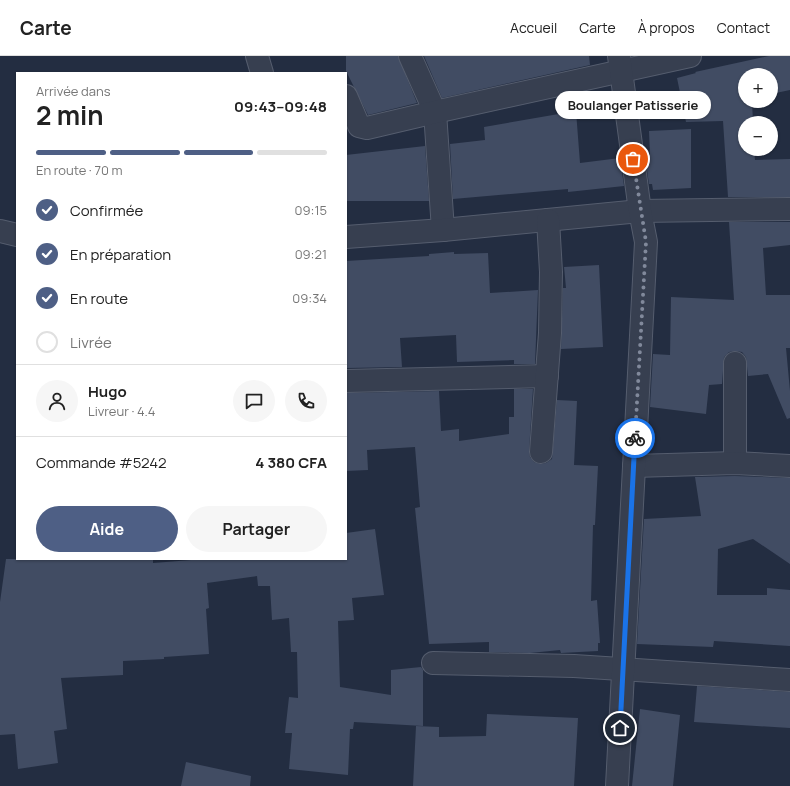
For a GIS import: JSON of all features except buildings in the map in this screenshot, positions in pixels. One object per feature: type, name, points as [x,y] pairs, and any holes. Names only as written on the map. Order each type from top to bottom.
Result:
[{"type":"street","points":[[257,56],[262,72]]},
{"type":"street","points":[[410,56],[435,112],[443,230]]},
{"type":"street","points":[[347,98],[359,126],[362,128],[394,123],[620,64],[690,56]]},
{"type":"street","points":[[617,786],[646,242],[640,211],[620,64]]},
{"type":"street","points":[[347,237],[443,230],[640,211],[790,209]]},
{"type":"street","points":[[541,452],[550,333],[551,272],[548,220]]},
{"type":"street","points":[[0,231],[16,235]]},
{"type":"street","points":[[735,363],[735,463]]},
{"type":"street","points":[[347,381],[546,376]]},
{"type":"street","points":[[634,466],[735,463],[790,466]]},
{"type":"street","points":[[433,663],[624,669],[790,680]]},
{"type":"way so far","points":[[633,159],[646,242],[635,438]]},
{"type":"place","name":"Boulanger Patisserie","points":[[633,159]]},
{"type":"route","points":[[620,728],[635,438]]}]
